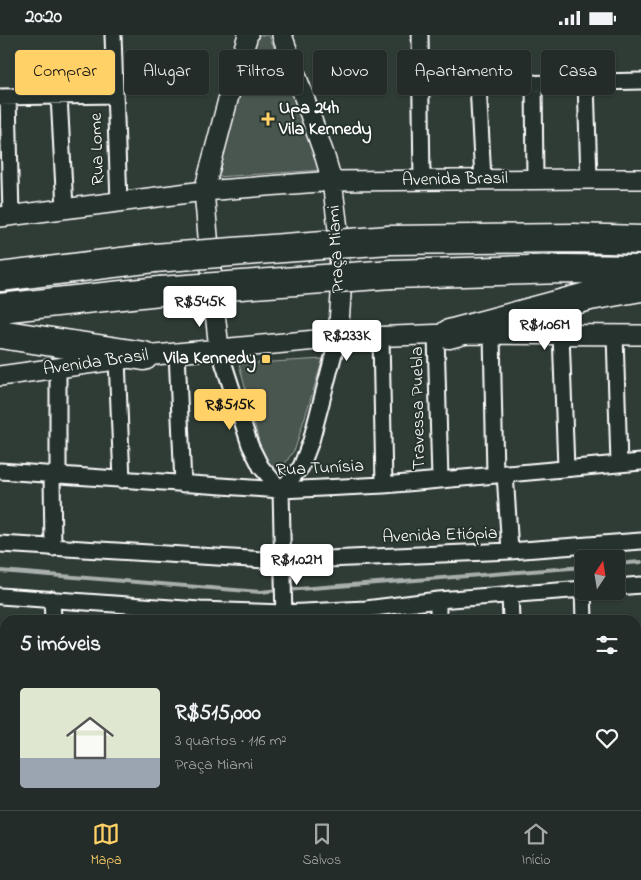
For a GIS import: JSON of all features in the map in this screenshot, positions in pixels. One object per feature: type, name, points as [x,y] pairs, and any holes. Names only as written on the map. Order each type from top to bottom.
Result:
[{"type":"highway","points":[[0,277],[154,258],[389,240],[574,238],[641,240]]},
{"type":"highway","points":[[0,308],[160,291],[392,274],[565,269],[641,270]]},
{"type":"highway","points":[[443,335],[590,296],[641,287]]},
{"type":"highway","points":[[0,335],[144,356]]},
{"type":"street","name":"Rua Lome","points":[[113,35],[114,50]]},
{"type":"street","points":[[248,35],[229,96],[204,191],[219,349],[250,445],[261,467],[281,490],[283,612]]},
{"type":"street","name":"Praça Miami","points":[[281,490],[301,467],[311,441],[338,339],[341,295],[338,229],[332,181],[282,35]]},
{"type":"street","points":[[420,35],[420,50]]},
{"type":"street","points":[[615,82],[641,81]]},
{"type":"street","points":[[531,83],[541,83]]},
{"type":"street","points":[[534,83],[535,179]]},
{"type":"street","name":"Rua Lome","points":[[115,95],[119,202]]},
{"type":"street","points":[[5,216],[4,97],[115,95]]},
{"type":"street","points":[[421,95],[422,181]]},
{"type":"street","points":[[478,95],[482,180]]},
{"type":"street","points":[[586,95],[589,179]]},
{"type":"street","points":[[60,96],[64,208]]},
{"type":"street","name":"Avenida Brasil","points":[[5,216],[204,191],[332,181],[641,179]]},
{"type":"street","points":[[561,334],[566,468]]},
{"type":"street","name":"Avenida Brasil","points":[[0,376],[144,356],[338,339],[443,335],[641,335]]},
{"type":"street","name":"Travessa Puebla","points":[[440,480],[443,335]]},
{"type":"street","points":[[492,335],[500,474],[510,551]]},
{"type":"street","points":[[615,335],[619,464]]},
{"type":"street","points":[[381,337],[384,485]]},
{"type":"street","points":[[177,353],[183,484]]},
{"type":"street","points":[[117,359],[122,479]]},
{"type":"street","points":[[53,547],[58,368]]},
{"type":"street","name":"Rua Tunísia","points":[[0,471],[281,490],[384,485],[641,462]]},
{"type":"street","name":"Avenida Etiópia","points":[[0,544],[282,566],[641,541]]},
{"type":"street","points":[[625,586],[641,585]]},
{"type":"street","points":[[0,596],[52,599],[130,613],[200,615],[283,612],[367,615],[438,600],[575,590]]},
{"type":"street","points":[[510,594],[511,615]]},
{"type":"street","points":[[52,599],[53,615]]},
{"type":"street","points":[[438,600],[438,615]]},
{"type":"street","points":[[583,600],[584,615]]},
{"type":"shaded area","points":[[257,35],[269,35],[275,50],[253,50]]},
{"type":"shaded area","points":[[240,95],[293,95],[323,170],[216,177]]},
{"type":"shaded area","points":[[323,359],[295,449],[278,474],[264,461],[239,364]]},
{"type":"waterway","points":[[625,563],[641,562]]},
{"type":"waterway","points":[[286,590],[575,568]]},
{"type":"waterway","points":[[0,571],[260,592],[279,590]]},
{"type":"place","name":"Upa 24h Vila Kennedy","points":[[268,119]]},
{"type":"place","name":"Vila Kennedy","points":[[266,359]]}]
